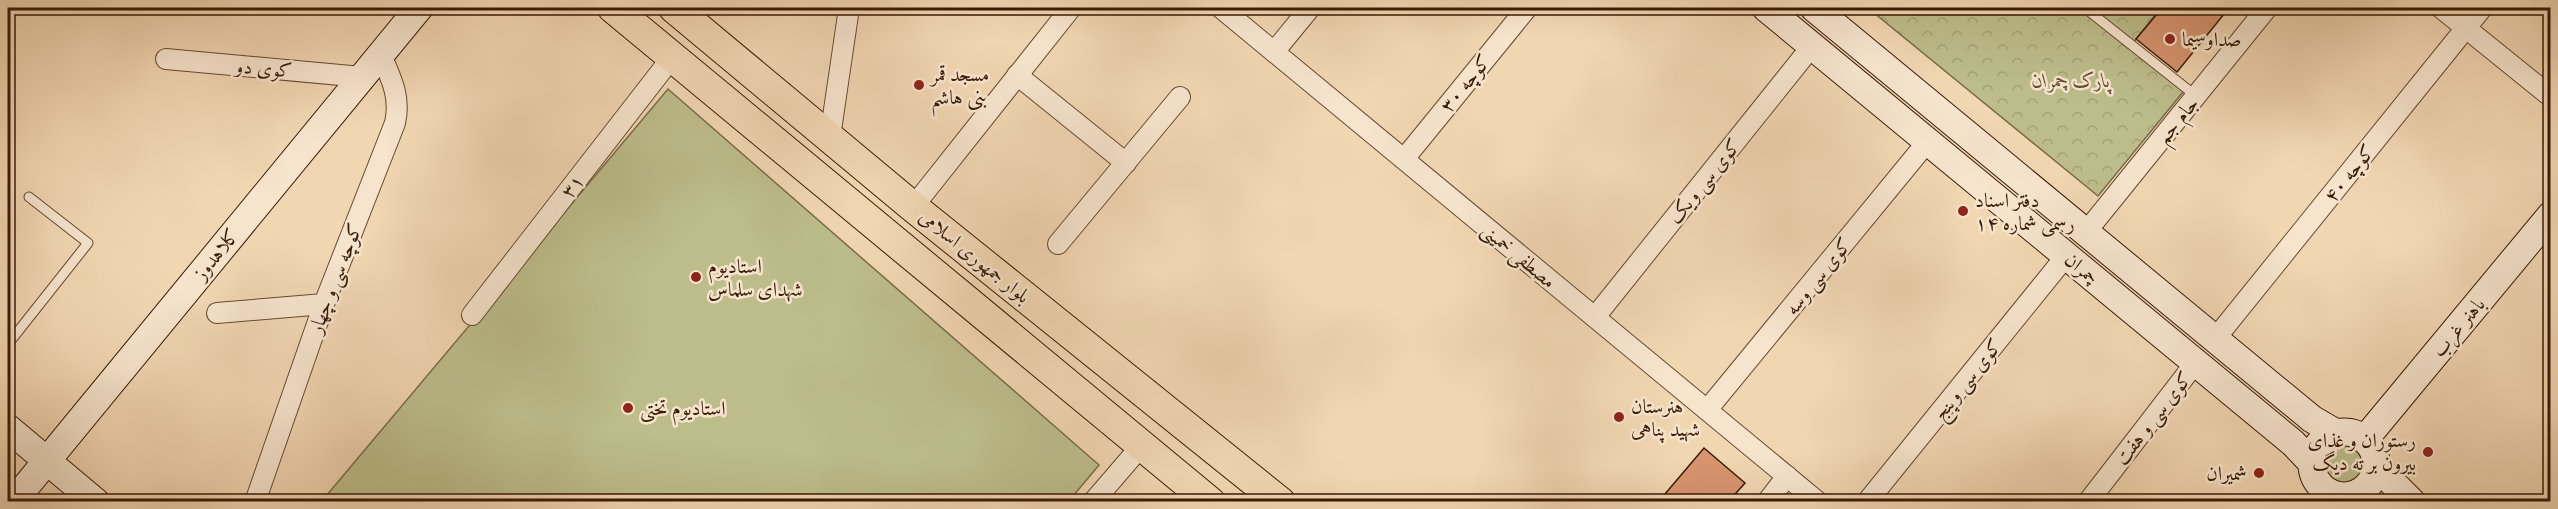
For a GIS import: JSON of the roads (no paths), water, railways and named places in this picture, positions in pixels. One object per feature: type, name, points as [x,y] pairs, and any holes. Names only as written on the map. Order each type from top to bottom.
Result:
[{"type":"main road","name":"بلوار جمهوری اسلامی","points":[[614,8],[1210,501]]},
{"type":"main road","name":"بلوار جمهوری اسلامی","points":[[674,8],[913,207],[1280,501]]},
{"type":"street","name":"کلاهدوز","points":[[13,501],[419,8]]},
{"type":"street","points":[[830,137],[849,8]]},
{"type":"street","points":[[913,207],[1071,8]]},
{"type":"street","name":"مصطفی خمینی","points":[[1221,8],[1818,501]]},
{"type":"street","points":[[1274,52],[1310,8]]},
{"type":"street","name":"کوچه ۳۰","points":[[1404,159],[1527,8]]},
{"type":"street","name":"چمران","points":[[1766,8],[2196,362],[2293,443],[2312,462]]},
{"type":"street","name":"چمران","points":[[1814,8],[2312,419],[2336,433]]},
{"type":"street","name":"جام جم","points":[[2086,232],[2267,8]]},
{"type":"street","points":[[2441,8],[2550,96]]},
{"type":"street","name":"کوچه ۴۰","points":[[2215,339],[2482,8]]},
{"type":"street","name":"کوی سی ویک","points":[[1595,317],[1812,46]]},
{"type":"street","name":"کوچه سی و چهار","points":[[255,501],[324,304],[395,123],[398,110],[397,93],[381,55]]},
{"type":"street","name":"۳۱","points":[[472,315],[673,56]]},
{"type":"street","name":"کوی دو","points":[[166,59],[362,77]]},
{"type":"street","points":[[1017,75],[1126,163]]},
{"type":"street","points":[[1058,244],[1180,97]]},
{"type":"street","name":"کوی سی وسه","points":[[1707,410],[1928,141]]},
{"type":"street","name":"باهنر غرب","points":[[2365,439],[2550,216]]},
{"type":"street","points":[[2066,256],[2086,232]]},
{"type":"street","name":"کوی سی وپنج","points":[[1867,501],[2066,256]]},
{"type":"street","points":[[217,313],[324,304]]},
{"type":"street","points":[[2196,362],[2215,339]]},
{"type":"street","name":"کوی سی و هفت","points":[[2088,501],[2196,362]]},
{"type":"street","points":[[8,428],[96,501]]},
{"type":"street","points":[[2346,431],[2365,439],[2376,456],[2376,466],[2369,485],[2357,499],[2318,495],[2312,462],[2319,444],[2336,433],[2346,431]]},
{"type":"street","points":[[1093,501],[1142,446]]},
{"type":"street","points":[[2376,466],[2412,501]]},
{"type":"street","points":[[1767,501],[1787,476]]},
{"type":"lane","points":[[2085,8],[2196,96]]},
{"type":"lane","points":[[8,344],[88,243],[29,197]]},
{"type":"place","name":"صداوسیما","points":[[2170,39]]},
{"type":"place","name":"مسجد قمر بنی هاشم","points":[[919,85]]},
{"type":"place","name":"دفتر اسناد رسمی شماره ۱۴","points":[[1963,211]]},
{"type":"place","name":"استادیوم شهدای سلماس","points":[[696,277]]},
{"type":"place","name":"استادیوم تختی","points":[[628,408]]},
{"type":"place","name":"هنرستان شهید پناهی","points":[[1619,417]]},
{"type":"place","name":"رستوران و غذای بیرون بر ته دیگ","points":[[2428,452]]},
{"type":"place","name":"شمیران","points":[[2259,473]]},
{"type":"park label","name":"پارک چمران","points":[[2071,80]]}]
